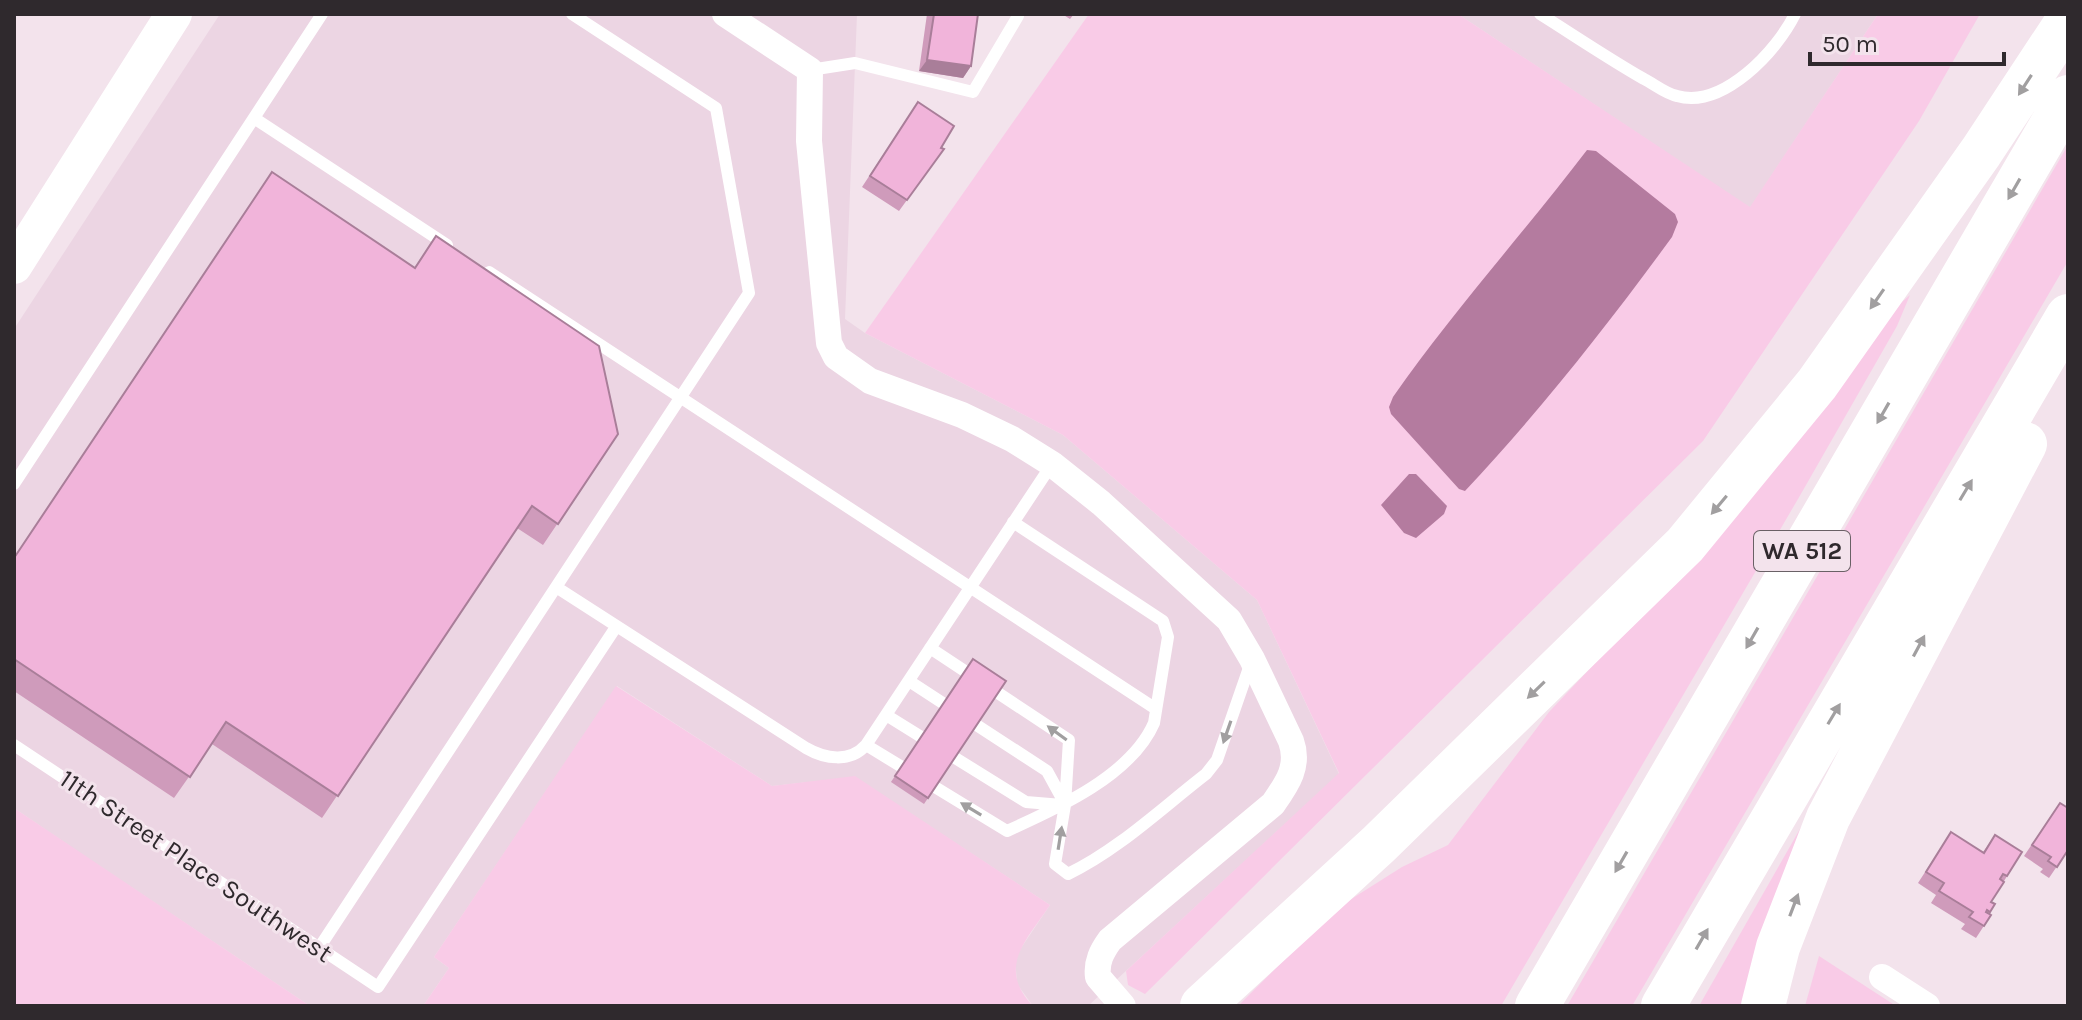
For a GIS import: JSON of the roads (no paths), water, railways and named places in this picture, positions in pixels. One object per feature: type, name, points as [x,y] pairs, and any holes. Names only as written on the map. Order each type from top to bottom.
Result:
[{"type":"highway","points":[[1202,1006],[1379,844],[1685,545],[1817,384],[1981,152],[2068,20]]},
{"type":"highway","name":"WA 512","points":[[1537,1006],[2068,97]]},
{"type":"highway","points":[[1663,1006],[2068,316]]},
{"type":"highway","points":[[1763,1006],[1778,947],[1828,818],[2068,363]]},
{"type":"main road","points":[[14,266],[174,14]]},
{"type":"street","points":[[725,14],[810,70],[809,141],[829,343],[836,357],[870,381],[988,426],[1052,464],[1101,503],[1229,620],[1252,659],[1295,750],[1292,774],[1263,814],[1103,949],[1098,977],[1123,1006]]},
{"type":"street","points":[[1882,977],[1927,1006]]},
{"type":"lane","points":[[14,484],[322,14]]},
{"type":"lane","points":[[319,948],[749,293],[716,108],[572,14]]},
{"type":"lane","points":[[1540,14],[1676,96],[1696,98],[1721,91],[1746,73],[1770,50],[1795,14]]},
{"type":"lane","points":[[810,70],[855,63],[973,92],[1018,16]]},
{"type":"lane","points":[[254,118],[460,253]]},
{"type":"lane","points":[[473,261],[1156,709]]},
{"type":"lane","points":[[556,587],[818,755],[835,758],[853,755],[866,745],[1052,464]]},
{"type":"lane","points":[[866,745],[1007,831],[1065,805],[1116,769],[1149,735],[1168,637],[1163,621],[1013,522]]},
{"type":"lane","name":"11th Street Place Southwest","points":[[14,745],[378,987],[616,627]]},
{"type":"lane","points":[[930,648],[1069,740],[1065,805],[1055,864],[1068,874],[1084,867],[1206,774],[1217,760],[1252,659]]},
{"type":"lane","points":[[909,681],[1047,771],[1065,805]]},
{"type":"lane","points":[[886,715],[1026,802],[1065,805]]}]
